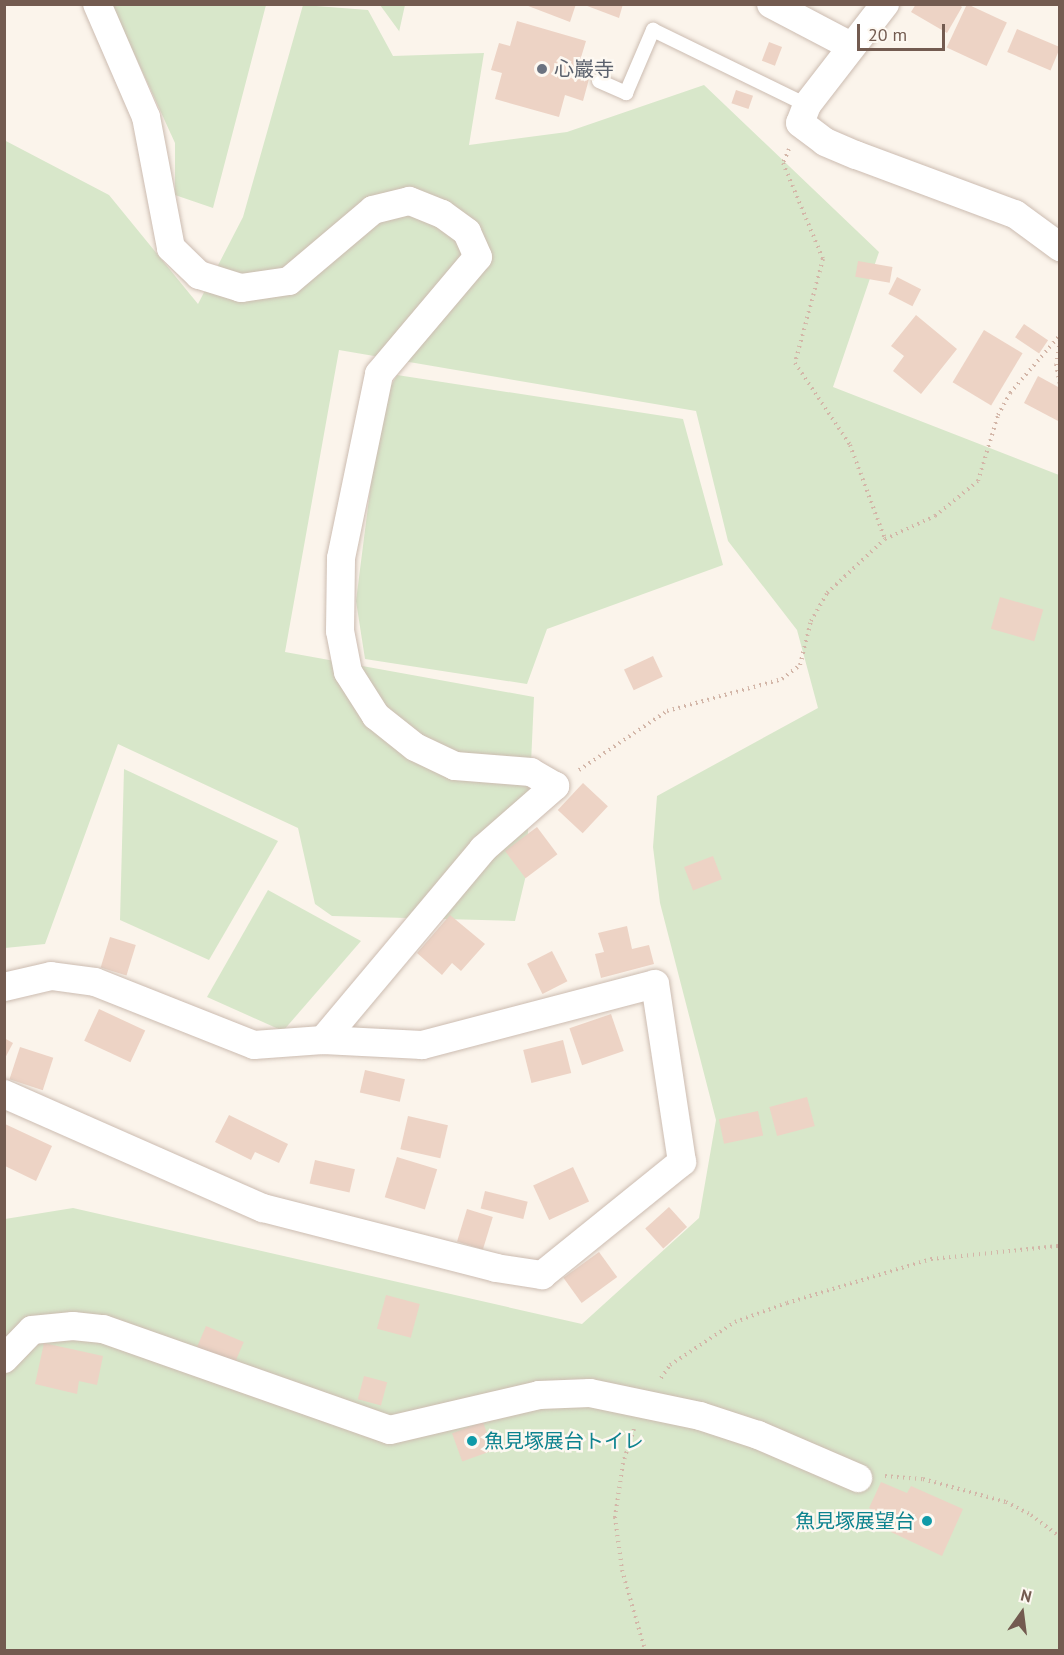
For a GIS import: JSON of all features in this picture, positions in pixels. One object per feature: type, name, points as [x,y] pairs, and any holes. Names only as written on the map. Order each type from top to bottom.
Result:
[{"type":"street","points":[[97,4],[146,117],[171,248],[199,275],[241,288],[289,280],[372,210],[409,201],[442,214],[467,232],[478,257],[379,374],[341,558],[340,631],[348,672],[376,716],[414,747],[455,766],[531,772],[555,786],[483,849],[323,1040]]},
{"type":"street","points":[[771,4],[851,46]]},
{"type":"street","points":[[885,4],[851,46],[803,114],[825,142],[855,156],[1015,214],[1059,247]]},
{"type":"street","points":[[4,987],[51,976],[96,982],[254,1045],[323,1040],[422,1045],[655,984],[682,1162],[542,1275],[496,1268],[263,1208],[4,1094]]},
{"type":"street","points":[[4,1359],[32,1330],[72,1326],[103,1329],[390,1430],[539,1395],[590,1393],[700,1416],[758,1436],[858,1478]]},
{"type":"lane","points":[[599,81],[626,93],[653,30],[803,114]]},
{"type":"path","points":[[803,114],[783,163],[823,259],[795,363],[850,445],[885,539]]},
{"type":"path","points":[[555,786],[667,711],[782,679],[800,665],[811,621],[827,593],[885,539],[935,516],[978,481],[998,415],[1010,393],[1059,335]]},
{"type":"path","points":[[1059,340],[1056,364],[1059,384]]},
{"type":"path","points":[[645,1650],[622,1570],[615,1517],[623,1462],[642,1404],[670,1365],[735,1322],[931,1259],[1059,1246]]},
{"type":"path","points":[[858,1478],[923,1479],[1006,1502],[1031,1515],[1059,1537]]},
{"type":"green space","points":[[112,5],[266,5],[213,208],[175,195],[175,143]]},
{"type":"green space","points":[[303,5],[368,10],[393,56],[484,53],[469,145],[567,132],[704,85],[879,252],[833,387],[1059,475],[1059,1650],[5,1650],[5,1219],[73,1208],[582,1324],[699,1218],[716,1120],[660,903],[653,847],[657,796],[818,708],[797,630],[728,541],[696,411],[339,350],[285,652],[534,697],[526,875],[515,921],[332,916],[315,904],[298,828],[118,744],[45,944],[5,948],[4,140],[109,195],[198,304],[243,217]]},
{"type":"green space","points":[[380,5],[405,5],[399,32],[399,31]]},
{"type":"green space","points":[[397,375],[683,419],[723,565],[547,629],[527,684],[365,659],[356,601],[381,404]]},
{"type":"green space","points":[[124,769],[278,841],[209,960],[120,920]]},
{"type":"green space","points":[[268,890],[361,941],[283,1031],[207,997]]},
{"type":"building","points":[[523,4],[576,4],[570,22]]},
{"type":"building","points":[[582,4],[623,4],[619,18]]},
{"type":"building","points":[[916,4],[958,4],[962,7],[947,33],[911,12]]},
{"type":"building","points":[[967,4],[1007,23],[987,66],[947,48]]},
{"type":"building","name":"心巖寺","points":[[517,21],[586,41],[579,64],[592,68],[583,101],[565,95],[559,117],[495,99],[502,73],[491,70],[499,43],[510,46]]},
{"type":"building","points":[[1017,29],[1060,47],[1050,70],[1007,52]]},
{"type":"building","points":[[769,42],[782,47],[775,66],[762,61]]},
{"type":"building","points":[[736,90],[753,96],[748,109],[731,103]]},
{"type":"building","points":[[858,261],[892,267],[890,283],[855,277]]},
{"type":"building","points":[[897,277],[921,289],[912,306],[888,294]]},
{"type":"building","points":[[916,315],[957,349],[921,394],[893,371],[904,356],[891,346]]},
{"type":"building","points":[[1024,324],[1048,340],[1039,353],[1015,337]]},
{"type":"building","points":[[984,330],[1023,353],[991,405],[953,382]]},
{"type":"building","points":[[1038,376],[1060,388],[1060,422],[1024,403]]},
{"type":"building","points":[[1000,597],[1043,609],[1034,641],[991,629]]},
{"type":"building","points":[[653,656],[663,677],[634,690],[624,670]]},
{"type":"building","points":[[583,783],[608,806],[583,833],[558,810]]},
{"type":"building","points":[[537,827],[557,854],[526,878],[505,851]]},
{"type":"building","points":[[713,856],[722,879],[693,890],[684,867]]},
{"type":"building","points":[[450,915],[485,944],[461,971],[452,963],[442,975],[417,953]]},
{"type":"building","points":[[627,926],[632,949],[649,945],[654,964],[601,978],[595,954],[604,952],[598,933]]},
{"type":"building","points":[[110,937],[136,945],[126,975],[101,968]]},
{"type":"building","points":[[552,951],[567,981],[542,994],[527,964]]},
{"type":"building","points":[[99,1009],[145,1031],[130,1062],[84,1041]]},
{"type":"building","points":[[611,1014],[624,1051],[582,1065],[569,1028]]},
{"type":"building","points":[[4,1038],[13,1043],[4,1060]]},
{"type":"building","points":[[563,1040],[571,1073],[531,1083],[523,1050]]},
{"type":"building","points":[[20,1047],[53,1058],[43,1090],[9,1079]]},
{"type":"building","points":[[365,1070],[405,1079],[400,1102],[360,1092]]},
{"type":"building","points":[[807,1097],[815,1126],[777,1136],[769,1107]]},
{"type":"building","points":[[758,1111],[763,1135],[724,1144],[719,1119]]},
{"type":"building","points":[[229,1115],[288,1144],[279,1163],[255,1152],[251,1160],[215,1142]]},
{"type":"building","points":[[408,1116],[448,1125],[440,1158],[400,1149]]},
{"type":"building","points":[[5,1124],[52,1146],[36,1181],[5,1166]]},
{"type":"building","points":[[397,1157],[437,1169],[425,1209],[385,1197]]},
{"type":"building","points":[[315,1160],[355,1169],[350,1193],[310,1183]]},
{"type":"building","points":[[573,1167],[589,1201],[549,1220],[533,1186]]},
{"type":"building","points":[[485,1191],[528,1202],[523,1219],[481,1208]]},
{"type":"building","points":[[669,1207],[687,1227],[663,1248],[645,1228]]},
{"type":"building","points":[[467,1209],[493,1217],[483,1249],[457,1242]]},
{"type":"building","points":[[599,1252],[617,1277],[582,1303],[563,1278]]},
{"type":"building","points":[[386,1295],[420,1304],[411,1338],[377,1329]]},
{"type":"building","points":[[206,1326],[244,1342],[234,1364],[197,1348]]},
{"type":"building","points":[[44,1343],[103,1356],[97,1385],[79,1381],[77,1394],[35,1384]]},
{"type":"building","points":[[364,1376],[387,1382],[381,1405],[358,1399]]},
{"type":"building","name":"魚見塚展台トイレ","points":[[483,1422],[493,1450],[462,1461],[452,1433]]},
{"type":"building","points":[[881,1482],[907,1493],[911,1486],[963,1509],[942,1556],[891,1532],[896,1521],[869,1508]]},
{"type":"place","name":"心巖寺","points":[[542,69]]},
{"type":"place","name":"魚見塚展台トイレ","points":[[472,1441]]},
{"type":"place","name":"魚見塚展望台","points":[[927,1521]]}]
